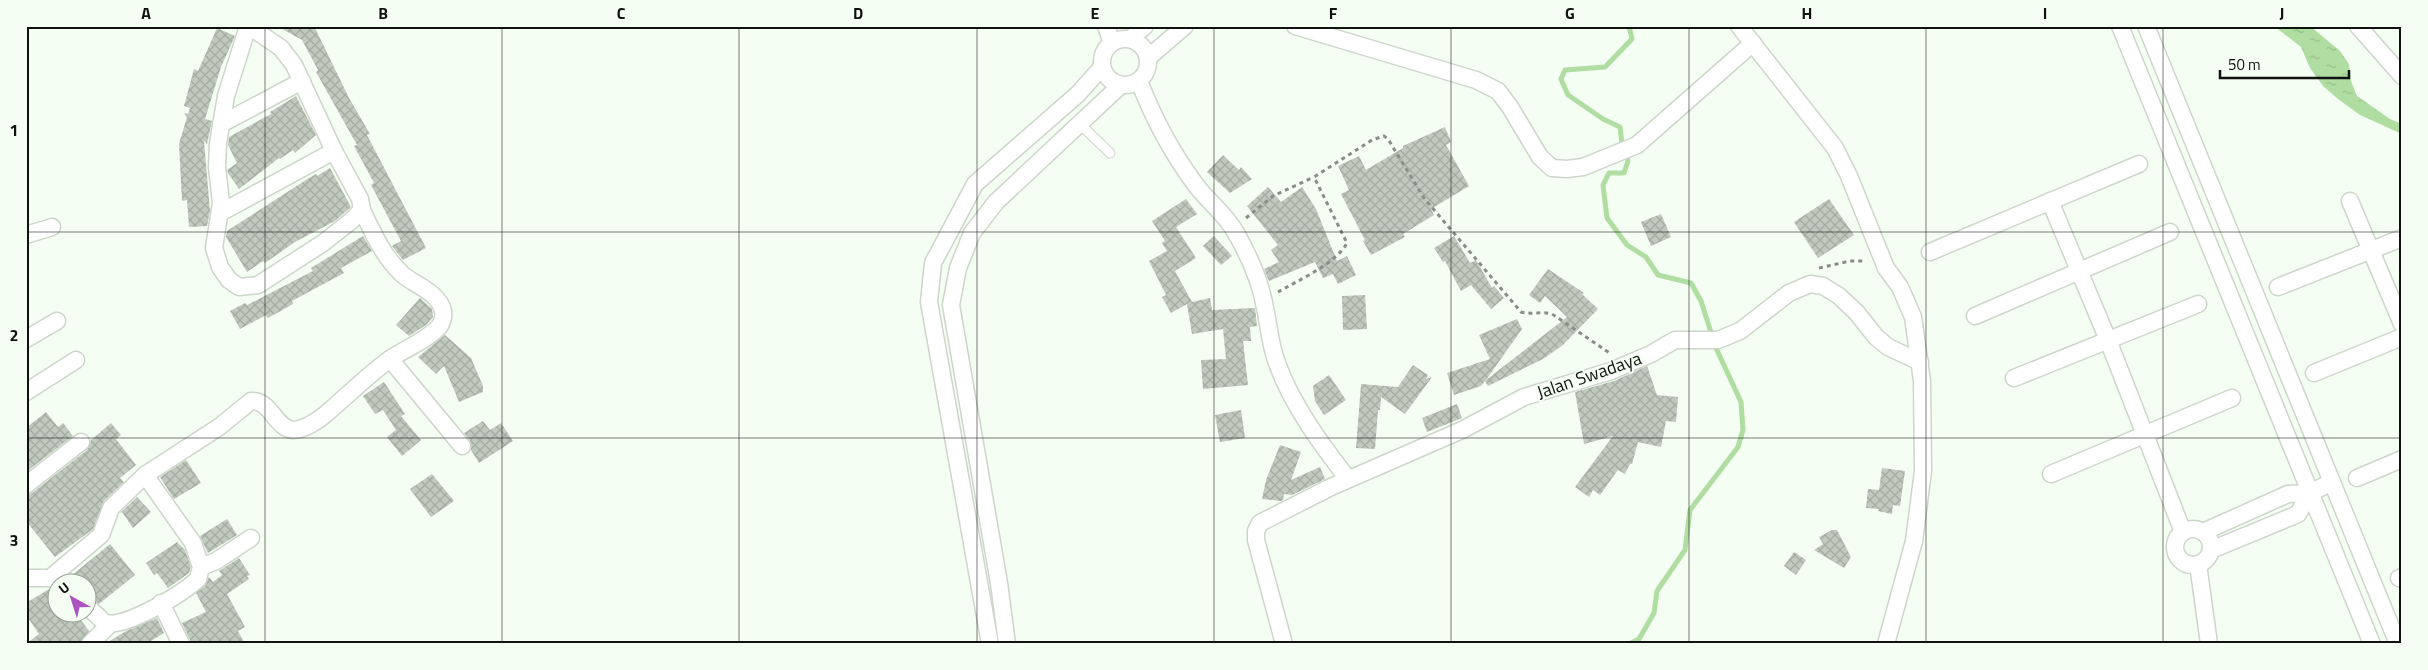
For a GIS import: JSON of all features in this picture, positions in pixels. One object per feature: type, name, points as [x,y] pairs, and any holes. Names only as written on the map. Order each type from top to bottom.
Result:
[{"type":"street","points":[[64,572],[102,536],[111,508],[145,475],[219,427],[251,401],[264,406],[284,426],[293,430],[303,428],[325,414],[390,359],[417,344],[439,327],[443,312],[436,299],[404,276],[386,257],[362,210],[360,199],[334,151],[291,60],[281,48],[248,26],[231,77],[221,124],[217,157],[220,213],[215,235],[216,258],[229,280],[244,288],[258,285],[273,277],[341,230],[362,210]]},
{"type":"street","points":[[1106,26],[1112,43]]},
{"type":"street","points":[[1130,39],[1145,26]]},
{"type":"street","points":[[1148,57],[1185,26]]},
{"type":"street","points":[[1296,26],[1476,80],[1498,91],[1510,107],[1540,157],[1552,168],[1567,169],[1583,167],[1637,145],[1753,43]]},
{"type":"street","points":[[1739,26],[1835,148],[1852,183],[1886,268],[1900,288],[1910,309],[1916,330],[1920,362],[1923,470],[1914,540],[1886,644]]},
{"type":"street","points":[[2120,26],[2372,644]]},
{"type":"street","points":[[2146,26],[2398,644]]},
{"type":"street","points":[[2358,26],[2402,76]]},
{"type":"street","points":[[1120,39],[1130,39],[1138,42],[1145,48],[1149,66],[1145,75],[1139,81],[1121,85],[1112,82],[1106,76],[1102,67],[1102,58],[1106,49],[1112,43],[1120,39]]},
{"type":"street","points":[[990,644],[929,302],[933,262],[975,184],[1078,94],[1102,67]]},
{"type":"street","points":[[221,124],[302,81]]},
{"type":"street","points":[[1139,81],[1149,107],[1191,179],[1233,228],[1253,268],[1264,300],[1273,351],[1282,375],[1319,438],[1348,479]]},
{"type":"street","points":[[1007,644],[999,583],[951,305],[958,268],[972,233],[996,202],[1081,125],[1121,85]]},
{"type":"street","points":[[220,213],[334,151]]},
{"type":"street","points":[[1930,252],[2139,164]]},
{"type":"street","points":[[2050,201],[2108,340],[2183,532]]},
{"type":"street","points":[[2350,202],[2402,324]]},
{"type":"street","points":[[26,235],[52,227]]},
{"type":"street","points":[[1975,316],[2170,232]]},
{"type":"street","points":[[2278,287],[2402,238]]},
{"type":"street","points":[[1800,287],[1810,284],[1823,286],[1839,296],[1857,313],[1876,337],[1888,347],[1920,362]]},
{"type":"street","name":"Jalan Swadaya","points":[[1284,644],[1256,540],[1258,526],[1263,521],[1348,479],[1462,430],[1524,397],[1626,365],[1651,354],[1675,340],[1718,340],[1749,326],[1789,293],[1800,287]]},
{"type":"street","points":[[2014,378],[2198,304]]},
{"type":"street","points":[[26,339],[57,321]]},
{"type":"street","points":[[2314,373],[2402,337]]},
{"type":"street","points":[[390,359],[462,446]]},
{"type":"street","points":[[26,392],[76,360]]},
{"type":"street","points":[[2051,474],[2232,398]]},
{"type":"street","points":[[26,485],[81,442]]},
{"type":"street","points":[[2357,478],[2402,459]]},
{"type":"street","points":[[98,618],[110,624],[127,621],[161,603],[198,579],[201,567],[188,534],[145,475]]},
{"type":"street","points":[[2203,532],[2288,494],[2310,492],[2332,482]]},
{"type":"street","points":[[2211,550],[2298,514],[2310,492]]},
{"type":"street","points":[[2196,529],[2203,532],[2211,543],[2208,557],[2198,564],[2184,563],[2175,552],[2178,537],[2183,532],[2196,529]]},
{"type":"street","points":[[201,567],[210,564],[251,538]]},
{"type":"street","points":[[2198,564],[2210,644]]},
{"type":"street","points":[[26,578],[48,579]]},
{"type":"street","points":[[161,603],[181,644]]},
{"type":"street","points":[[90,644],[110,624]]},
{"type":"lane","points":[[1081,125],[1110,153]]},
{"type":"lane","points":[[981,586],[999,583]]},
{"type":"path","points":[[1233,228],[1273,196],[1314,177],[1372,140],[1384,136],[1388,139],[1424,198],[1521,312],[1531,315],[1541,311],[1552,314],[1626,365]]},
{"type":"path","points":[[1264,300],[1321,266],[1344,249],[1347,243],[1314,177]]},
{"type":"path","points":[[1800,287],[1807,275],[1820,268],[1834,264],[1860,260],[1876,263],[1886,268]]},
{"type":"water","points":[[2274,26],[2310,26],[2340,51],[2349,64],[2351,81],[2357,96],[2390,119],[2402,124],[2402,134],[2360,115],[2338,99],[2323,86],[2310,68],[2301,47]]},
{"type":"building","points":[[277,26],[314,26],[349,98],[370,134],[367,135],[426,248],[403,260],[392,246],[401,241],[371,185],[374,183],[354,146],[357,145],[316,72],[318,70],[302,40]]},
{"type":"building","points":[[217,28],[235,36],[221,67],[205,119],[212,121],[207,144],[204,141],[210,211],[207,226],[189,227],[187,200],[182,201],[179,144],[187,117],[184,113],[188,114],[190,108],[184,106],[194,69],[198,71]]},
{"type":"building","points":[[296,96],[316,135],[295,153],[293,150],[279,158],[239,189],[227,170],[237,163],[228,145],[229,137],[271,114],[270,112]]},
{"type":"building","points":[[1445,127],[1451,142],[1446,145],[1469,186],[1431,209],[1434,215],[1403,234],[1405,237],[1371,255],[1341,194],[1349,190],[1338,166],[1359,156],[1366,170],[1403,148],[1403,146]]},
{"type":"building","points":[[1223,155],[1239,170],[1241,167],[1252,179],[1230,193],[1207,172]]},
{"type":"building","points":[[330,168],[351,207],[335,221],[295,242],[265,263],[263,261],[247,272],[226,237],[227,231],[309,178],[316,174],[317,176]]},
{"type":"building","points":[[1268,187],[1281,202],[1302,187],[1316,209],[1337,261],[1347,256],[1356,275],[1338,284],[1333,274],[1323,278],[1315,262],[1269,281],[1264,269],[1279,262],[1271,250],[1278,245],[1247,206]]},
{"type":"building","points":[[1186,199],[1197,214],[1176,227],[1196,258],[1175,271],[1192,302],[1210,298],[1212,310],[1255,308],[1257,326],[1250,327],[1251,341],[1243,341],[1248,385],[1203,389],[1201,360],[1226,359],[1223,329],[1192,334],[1187,304],[1171,313],[1162,297],[1166,295],[1149,261],[1167,251],[1162,243],[1165,241],[1152,221]]},
{"type":"building","points":[[1829,199],[1854,235],[1818,258],[1794,222]]},
{"type":"building","points":[[1661,214],[1671,237],[1651,246],[1641,222]]},
{"type":"building","points":[[363,236],[372,251],[341,268],[344,273],[292,301],[293,304],[268,318],[266,315],[240,329],[230,311],[245,303],[247,305],[313,271],[311,268]]},
{"type":"building","points":[[1214,236],[1232,256],[1221,265],[1203,246]]},
{"type":"building","points":[[1454,236],[1470,263],[1476,260],[1492,288],[1494,286],[1504,298],[1491,309],[1471,285],[1461,291],[1445,261],[1443,262],[1434,248]]},
{"type":"building","points":[[1548,269],[1584,293],[1582,294],[1598,309],[1563,345],[1543,359],[1488,386],[1485,381],[1481,386],[1454,395],[1447,373],[1490,359],[1479,335],[1517,319],[1522,329],[1486,380],[1567,317],[1545,296],[1540,303],[1529,295]]},
{"type":"building","points":[[1365,295],[1367,329],[1343,330],[1342,296]]},
{"type":"building","points":[[420,298],[432,309],[433,317],[426,325],[409,336],[396,325]]},
{"type":"building","points":[[445,335],[471,358],[483,386],[483,392],[459,402],[444,366],[436,374],[418,357]]},
{"type":"building","points":[[1413,365],[1428,375],[1426,379],[1432,377],[1405,414],[1381,397],[1375,449],[1356,448],[1361,384],[1398,387]]},
{"type":"building","points":[[1647,366],[1657,395],[1678,397],[1676,422],[1666,421],[1661,447],[1638,442],[1632,464],[1630,464],[1625,474],[1618,470],[1600,495],[1593,490],[1589,497],[1575,487],[1613,436],[1584,444],[1575,392],[1614,381]]},
{"type":"building","points":[[1329,375],[1346,400],[1324,415],[1315,401],[1313,386]]},
{"type":"building","points":[[384,382],[405,414],[401,416],[421,440],[402,456],[387,437],[396,430],[383,410],[375,414],[363,396]]},
{"type":"building","points":[[1457,404],[1462,418],[1427,432],[1422,418]]},
{"type":"building","points":[[1241,410],[1245,438],[1220,442],[1215,415]]},
{"type":"building","points":[[46,412],[58,427],[63,423],[73,436],[26,472],[26,428]]},
{"type":"building","points":[[483,421],[490,430],[501,423],[513,441],[479,463],[471,450],[470,440],[464,433]]},
{"type":"building","points":[[111,423],[121,435],[116,439],[136,465],[120,478],[124,482],[104,501],[93,529],[55,557],[26,521],[26,495],[32,493],[87,450],[91,440]]},
{"type":"building","points":[[1280,445],[1301,452],[1291,480],[1320,467],[1325,479],[1292,495],[1284,494],[1281,501],[1262,499],[1266,480]]},
{"type":"building","points":[[186,460],[201,483],[174,499],[160,477]]},
{"type":"building","points":[[1882,468],[1905,471],[1900,506],[1893,505],[1892,514],[1878,511],[1879,509],[1866,508],[1868,489],[1879,490]]},
{"type":"building","points":[[432,474],[454,501],[431,517],[410,489]]},
{"type":"building","points":[[137,497],[151,512],[133,528],[122,512],[119,514]]},
{"type":"building","points":[[227,519],[237,535],[208,553],[200,536]]},
{"type":"building","points":[[1832,530],[1837,530],[1851,557],[1844,568],[1814,550],[1823,544],[1819,537]]},
{"type":"building","points":[[177,542],[185,550],[191,567],[189,573],[168,588],[157,573],[154,575],[146,563]]},
{"type":"building","points":[[110,544],[135,575],[99,604],[98,572],[76,572]]},
{"type":"building","points":[[1794,552],[1806,560],[1796,575],[1784,566]]},
{"type":"building","points":[[239,558],[250,575],[247,576],[249,579],[227,594],[245,627],[238,631],[245,644],[192,644],[182,623],[206,612],[196,593],[205,586],[209,577],[213,582],[222,575],[219,571]]},
{"type":"building","points":[[48,590],[48,622],[82,622],[89,631],[80,644],[26,644],[39,634],[26,615],[26,603]]},
{"type":"building","points":[[157,618],[164,633],[146,644],[105,644],[126,631]]},
{"type":"waterway","points":[[1629,26],[1632,39],[1605,67],[1565,70],[1561,79],[1568,95],[1603,119],[1620,127],[1622,144],[1628,161],[1624,173],[1609,173],[1603,185],[1607,218],[1627,245],[1646,257],[1658,275],[1691,283],[1701,301],[1716,348],[1741,402],[1743,430],[1738,447],[1690,510],[1685,550],[1657,591],[1654,613],[1639,639],[1629,644]]}]
